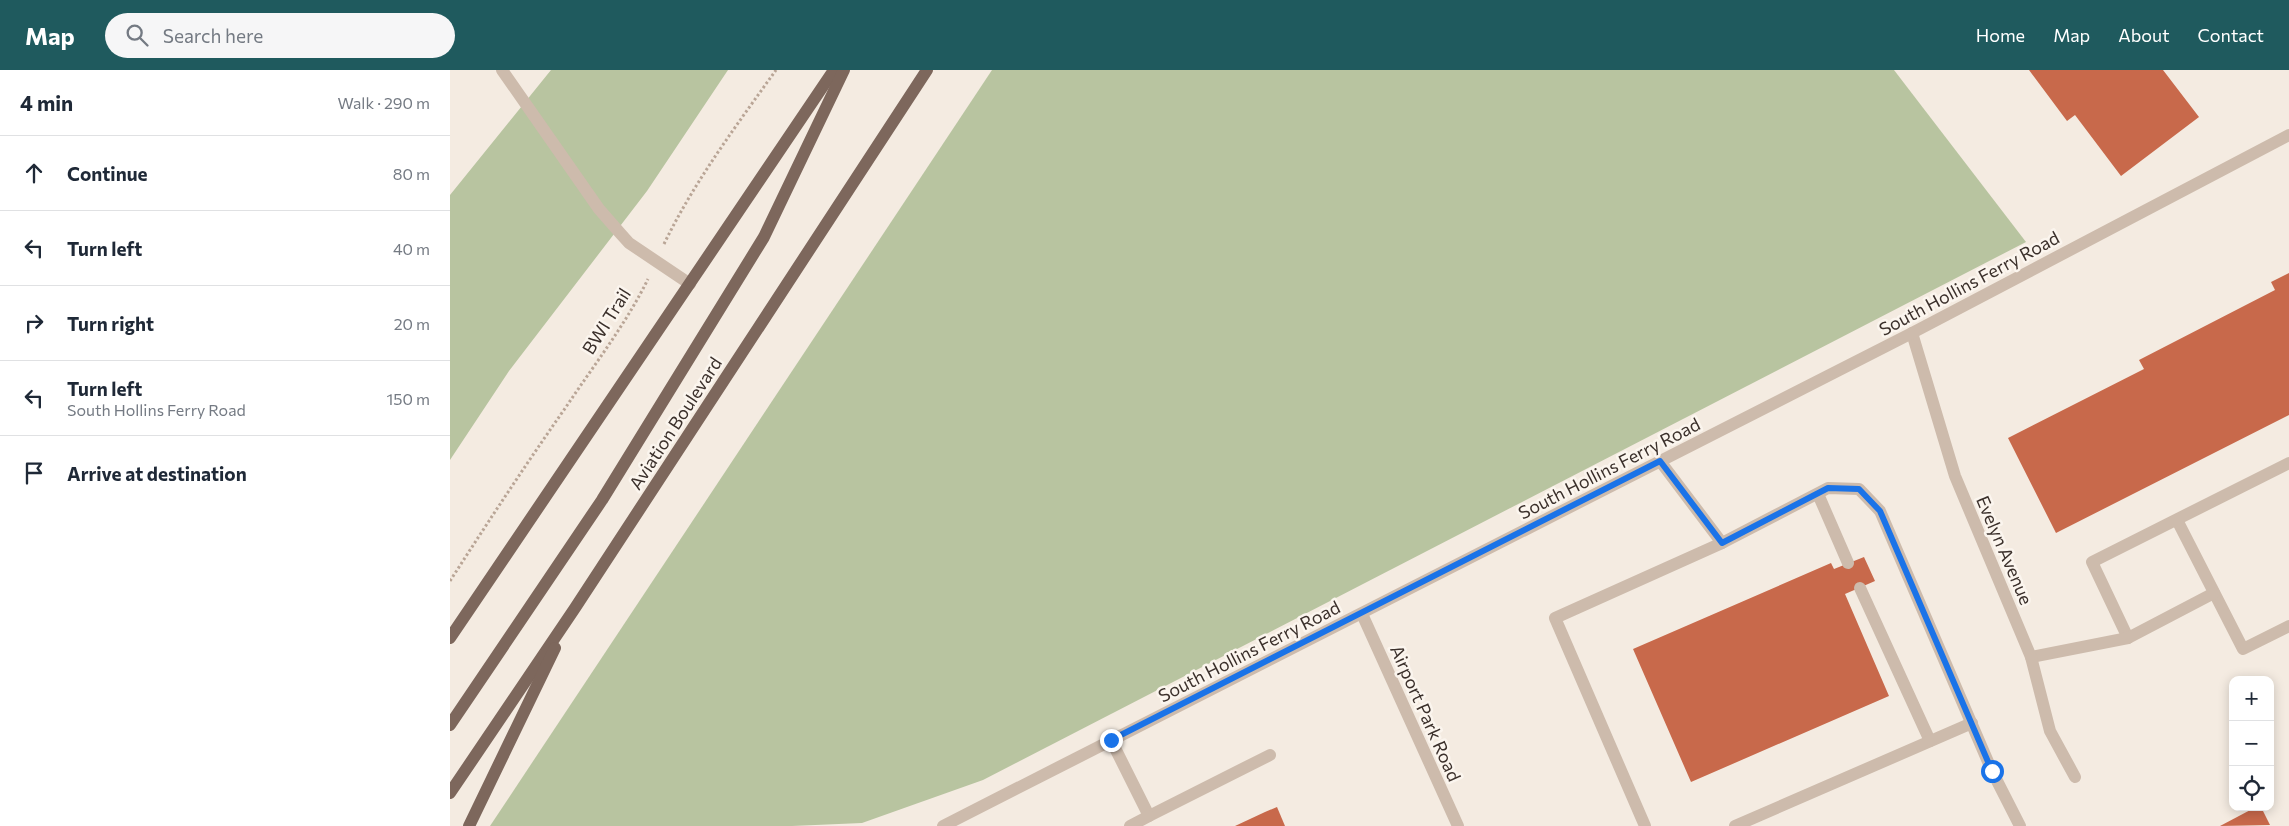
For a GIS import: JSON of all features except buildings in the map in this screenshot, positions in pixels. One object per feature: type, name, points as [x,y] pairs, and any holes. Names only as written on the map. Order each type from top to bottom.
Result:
[{"type":"main road","points":[[450,638],[834,70]]},
{"type":"main road","points":[[450,725],[602,500],[764,237],[844,70]]},
{"type":"main road","name":"Aviation Boulevard","points":[[450,793],[575,608],[927,70]]},
{"type":"main road","points":[[469,826],[575,608]]},
{"type":"street","points":[[502,70],[599,208],[629,243],[690,284]]},
{"type":"street","name":"South Hollins Ferry Road","points":[[943,826],[1912,333],[2289,135]]},
{"type":"street","name":"Evelyn Avenue","points":[[1912,333],[1955,476],[2032,657],[2050,731],[2075,777]]},
{"type":"street","points":[[1660,461],[1722,543]]},
{"type":"street","points":[[2128,638],[2092,562],[2289,463]]},
{"type":"street","points":[[1645,826],[1555,618],[1722,543],[1828,488],[1859,489],[1880,511],[1972,723],[2020,826]]},
{"type":"street","points":[[1818,494],[1848,563]]},
{"type":"street","points":[[2176,520],[2243,649],[2289,626]]},
{"type":"street","points":[[1860,588],[1930,741]]},
{"type":"street","points":[[2032,657],[2128,638],[2214,593]]},
{"type":"street","name":"Airport Park Road","points":[[1362,614],[1458,826]]},
{"type":"street","points":[[1734,826],[1972,723]]},
{"type":"street","points":[[1111,740],[1149,816]]},
{"type":"street","points":[[1130,826],[1270,755]]},
{"type":"path","name":"BWI Trail","points":[[450,581],[634,305],[677,217],[734,129],[776,70]]},
{"type":"green space","points":[[551,70],[728,70],[647,191],[509,371],[450,460],[450,195]]},
{"type":"green space","points":[[992,70],[1894,70],[2026,242],[983,780],[862,823],[792,826],[490,826]]},
{"type":"route","points":[[1111,740],[1660,461],[1722,543],[1828,488],[1859,489],[1880,511],[1992,771]]}]
